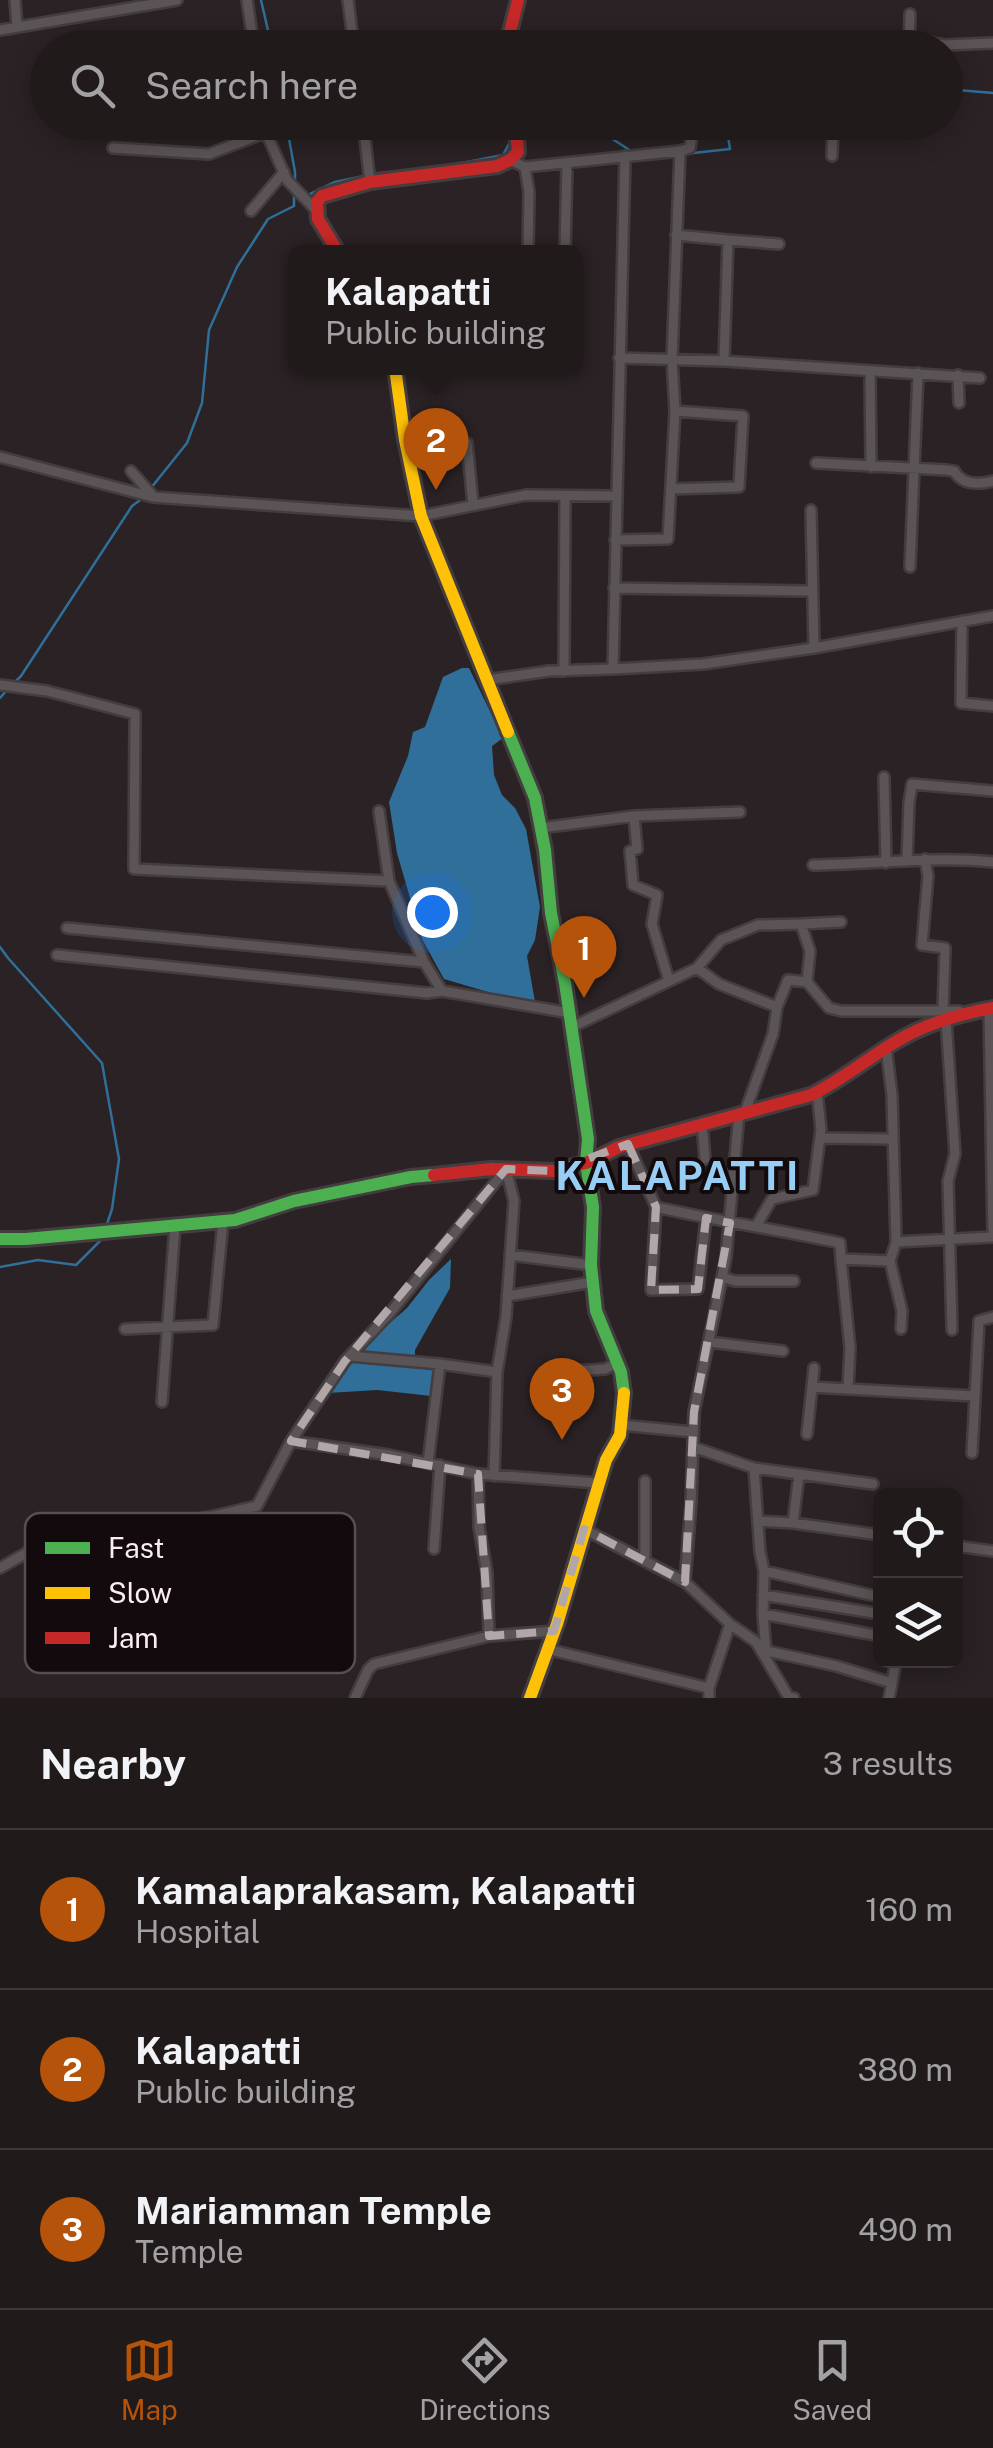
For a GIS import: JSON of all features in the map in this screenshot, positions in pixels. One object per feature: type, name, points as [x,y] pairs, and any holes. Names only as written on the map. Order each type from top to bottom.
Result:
[{"type":"main road","points":[[510,30],[518,0]]},
{"type":"main road","points":[[334,245],[313,206],[322,196],[370,177],[498,166],[518,152],[517,140]]},
{"type":"main road","points":[[396,375],[421,516],[534,798],[588,1139],[586,1163],[593,1207],[591,1265],[596,1311],[618,1362],[625,1399],[620,1435],[598,1483],[530,1698]]},
{"type":"main road","points":[[0,1239],[235,1220],[294,1201],[410,1177],[506,1169],[554,1170],[586,1163],[628,1144],[816,1092],[945,1015],[991,1008]]},
{"type":"street","points":[[15,0],[17,27]]},
{"type":"street","points":[[0,30],[177,0]]},
{"type":"street","points":[[247,0],[251,30]]},
{"type":"street","points":[[348,0],[352,30]]},
{"type":"street","points":[[910,14],[910,30]]},
{"type":"street","points":[[963,44],[993,43]]},
{"type":"street","points":[[113,148],[209,154],[239,140]]},
{"type":"street","points":[[271,140],[285,176],[313,206]]},
{"type":"street","points":[[365,140],[370,177]]},
{"type":"street","points":[[510,160],[525,167],[632,155],[680,154],[690,148],[691,140]]},
{"type":"street","points":[[832,140],[832,156]]},
{"type":"street","points":[[614,540],[668,539],[675,411],[672,360],[680,154]]},
{"type":"street","points":[[613,669],[620,358],[632,155]]},
{"type":"street","points":[[565,245],[567,163]]},
{"type":"street","points":[[525,167],[528,245]]},
{"type":"street","points":[[250,211],[285,176]]},
{"type":"street","points":[[676,236],[779,244]]},
{"type":"street","points":[[724,361],[728,240]]},
{"type":"street","points":[[620,358],[980,378]]},
{"type":"street","points":[[870,371],[871,467]]},
{"type":"street","points":[[910,567],[918,373]]},
{"type":"street","points":[[958,376],[958,402]]},
{"type":"street","points":[[671,489],[739,487],[742,416],[675,411]]},
{"type":"street","points":[[405,440],[468,443],[474,504]]},
{"type":"street","points":[[0,456],[153,496],[421,516],[526,495],[616,496]]},
{"type":"street","points":[[816,463],[916,467],[954,471],[960,479],[971,482],[993,481]]},
{"type":"street","points":[[134,475],[153,496]]},
{"type":"street","points":[[564,671],[565,496]]},
{"type":"street","points":[[811,510],[814,648]]},
{"type":"street","points":[[614,588],[812,592]]},
{"type":"street","points":[[487,680],[564,671],[703,664],[993,616]]},
{"type":"street","points":[[962,621],[960,703],[993,706]]},
{"type":"street","points":[[0,684],[47,690],[135,714],[134,869],[389,881]]},
{"type":"street","points":[[884,777],[886,863]]},
{"type":"street","points":[[908,861],[912,784],[993,791]]},
{"type":"street","points":[[379,811],[389,881],[424,962],[442,991]]},
{"type":"street","points":[[540,828],[634,816],[740,812]]},
{"type":"street","points":[[634,816],[637,849],[630,851],[633,885],[657,896],[652,924],[669,981]]},
{"type":"street","points":[[813,865],[925,859],[993,862]]},
{"type":"street","points":[[925,859],[928,876],[922,944],[945,948],[945,1015],[955,1154],[948,1181],[952,1330]]},
{"type":"street","points":[[56,955],[427,994],[442,991],[571,1020],[697,968],[721,940],[758,925],[841,922]]},
{"type":"street","points":[[801,924],[810,950],[807,982]]},
{"type":"street","points":[[68,928],[424,962]]},
{"type":"street","points":[[697,968],[719,984],[777,1006]]},
{"type":"street","points":[[685,1582],[694,1412],[722,1277],[742,1112],[774,1034],[777,1006],[788,980],[807,982],[829,1008],[841,1011],[945,1015]]},
{"type":"street","points":[[896,1242],[993,1239],[991,1008]]},
{"type":"street","points":[[886,1047],[892,1095],[896,1242],[890,1262],[902,1311],[901,1329]]},
{"type":"street","points":[[756,1226],[772,1199],[813,1190],[821,1129],[816,1092]]},
{"type":"street","points":[[702,1123],[704,1159]]},
{"type":"street","points":[[820,1138],[892,1139]]},
{"type":"street","points":[[628,1144],[656,1207],[651,1290],[698,1288],[706,1218]]},
{"type":"street","points":[[494,1476],[497,1372],[508,1296],[514,1201],[506,1169]]},
{"type":"street","points":[[227,1513],[257,1506],[291,1441],[350,1356],[390,1313],[506,1169]]},
{"type":"street","points":[[656,1207],[840,1242],[850,1348],[848,1388]]},
{"type":"street","points":[[125,1329],[213,1325],[223,1221]]},
{"type":"street","points":[[162,1402],[175,1226]]},
{"type":"street","points":[[510,1255],[591,1265]]},
{"type":"street","points":[[841,1260],[890,1262]]},
{"type":"street","points":[[722,1277],[735,1281],[794,1281]]},
{"type":"street","points":[[508,1296],[593,1282]]},
{"type":"street","points":[[972,1453],[979,1321],[993,1317]]},
{"type":"street","points":[[708,1342],[783,1351]]},
{"type":"street","points":[[350,1356],[497,1372]]},
{"type":"street","points":[[544,1404],[546,1372],[605,1369],[618,1362]]},
{"type":"street","points":[[428,1463],[440,1364]]},
{"type":"street","points":[[807,1434],[814,1368]]},
{"type":"street","points":[[812,1387],[975,1396]]},
{"type":"street","points":[[621,1426],[693,1432]]},
{"type":"street","points":[[291,1441],[389,1455],[478,1474],[598,1483]]},
{"type":"street","points":[[693,1447],[754,1468],[873,1484]]},
{"type":"street","points":[[434,1549],[440,1465]]},
{"type":"street","points":[[754,1468],[764,1571],[765,1654]]},
{"type":"street","points":[[478,1474],[489,1636]]},
{"type":"street","points":[[793,1523],[799,1474]]},
{"type":"street","points":[[644,1560],[645,1481]]},
{"type":"street","points":[[758,1521],[873,1534]]},
{"type":"street","points":[[584,1529],[685,1582],[730,1624],[756,1642],[788,1696],[794,1698]]},
{"type":"street","points":[[963,1547],[993,1551]]},
{"type":"street","points":[[0,1568],[25,1554]]},
{"type":"street","points":[[764,1571],[873,1595]]},
{"type":"street","points":[[764,1595],[873,1613]]},
{"type":"street","points":[[763,1614],[873,1635]]},
{"type":"street","points":[[547,1650],[709,1693],[730,1624]]},
{"type":"street","points":[[355,1698],[374,1664],[489,1636],[554,1632]]},
{"type":"street","points":[[765,1654],[836,1666],[892,1683]]},
{"type":"street","points":[[890,1698],[895,1668]]},
{"type":"highlighted area","points":[[628,1144],[656,1207],[651,1290],[698,1289],[706,1218],[730,1223],[694,1412],[685,1582],[584,1529],[554,1631],[489,1636],[478,1474],[291,1441],[345,1361],[506,1169],[554,1171]]},
{"type":"water","points":[[469,668],[503,738],[492,746],[494,775],[502,795],[515,808],[526,829],[540,907],[535,940],[527,956],[535,1002],[444,979],[422,939],[397,853],[389,802],[408,756],[413,732],[425,727],[443,677]]},
{"type":"water","points":[[451,1259],[450,1288],[415,1350],[415,1367],[435,1369],[431,1396],[377,1390],[328,1393],[369,1341],[407,1308]]},
{"type":"waterway","points":[[261,0],[268,30]]},
{"type":"waterway","points":[[963,90],[993,93]]},
{"type":"waterway","points":[[289,140],[295,185]]},
{"type":"waterway","points":[[446,166],[503,155],[511,140]]},
{"type":"waterway","points":[[614,140],[631,151]]},
{"type":"waterway","points":[[684,154],[730,149],[729,140]]},
{"type":"waterway","points":[[640,160],[676,156]]},
{"type":"waterway","points":[[372,174],[428,168]]},
{"type":"waterway","points":[[306,196],[335,182],[364,176]]},
{"type":"waterway","points":[[151,488],[187,443],[202,403],[209,330],[237,267],[268,219],[294,206],[294,193]]},
{"type":"waterway","points":[[14,683],[132,506],[143,498]]},
{"type":"waterway","points":[[0,698],[8,689]]},
{"type":"waterway","points":[[0,947],[102,1063],[119,1159],[107,1224]]},
{"type":"waterway","points":[[0,1267],[38,1260],[76,1265],[100,1241]]},
{"type":"traffic: fast","points":[[508,732],[535,798],[545,850],[551,913],[588,1139],[586,1163],[593,1207],[591,1265],[596,1311],[621,1372],[624,1393]]},
{"type":"traffic: fast","points":[[0,1239],[235,1220],[294,1201],[434,1175]]},
{"type":"traffic: slow","points":[[396,375],[421,516],[508,732]]},
{"type":"traffic: slow","points":[[530,1698],[557,1624],[606,1460],[620,1435],[624,1393]]},
{"type":"traffic: jam","points":[[510,30],[518,0]]},
{"type":"traffic: jam","points":[[334,245],[318,219],[317,202],[322,196],[370,182],[497,166],[518,152],[517,140]]},
{"type":"traffic: jam","points":[[434,1175],[491,1169],[554,1171],[586,1163],[619,1147],[811,1095],[920,1029],[993,1008]]},
{"type":"place","name":"Kalapatti","points":[[436,490]]},
{"type":"place","name":"Kamalaprakasam, Kalapatti","points":[[584,998]]},
{"type":"place","name":"Mariamman Temple","points":[[562,1440]]},
{"type":"district","name":"KALAPATTI","points":[[678,1176]]}]
